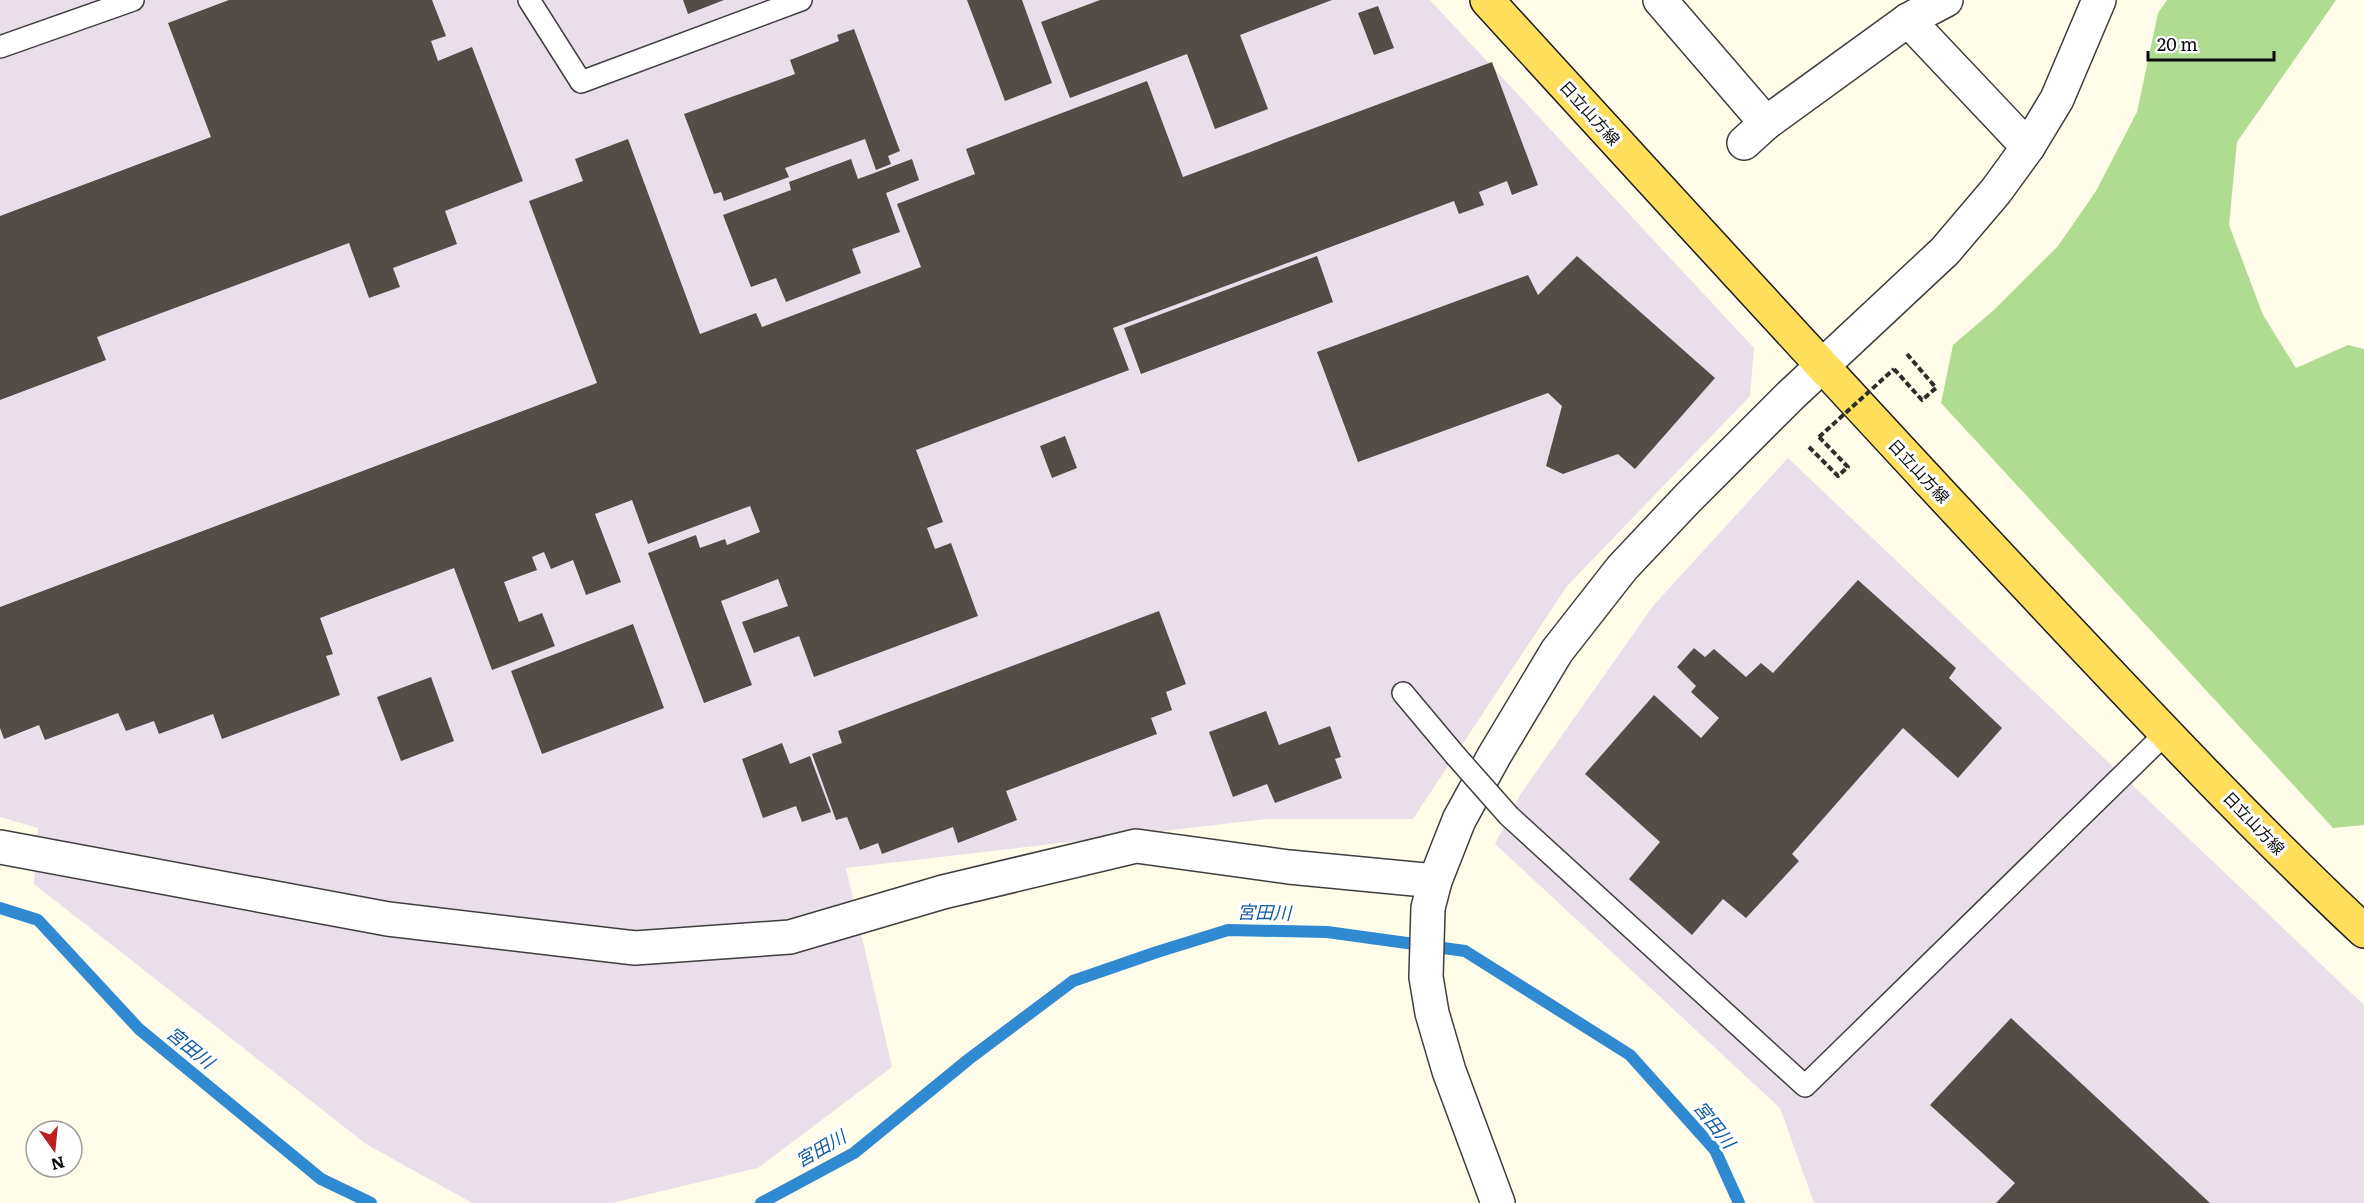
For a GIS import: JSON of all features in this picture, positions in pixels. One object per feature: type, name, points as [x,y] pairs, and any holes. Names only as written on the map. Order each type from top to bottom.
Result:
[{"type":"main road","name":"日立山方線","points":[[1486,0],[1821,367],[2166,733],[2301,871],[2364,930]]},
{"type":"street","points":[[1660,0],[1755,133],[1908,20],[1946,0]]},
{"type":"street","points":[[1498,1203],[1449,1071],[1432,1012],[1425,977],[1431,895],[1459,820],[1494,756],[1557,651],[1622,568],[1821,367],[1945,251],[1996,191],[2028,147],[2057,99],[2099,0]]},
{"type":"street","points":[[1908,20],[2028,147]]},
{"type":"street","points":[[0,847],[388,919],[635,948],[790,937],[943,892],[1136,846],[1289,867],[1431,895]]},
{"type":"lane","points":[[0,47],[133,0]]},
{"type":"lane","points":[[529,0],[581,82],[801,0]]},
{"type":"lane","points":[[1403,693],[1509,816],[1805,1086],[2166,733]]},
{"type":"path","points":[[1809,447],[1838,476],[1848,466],[1819,437],[1894,369],[1922,400],[1936,388],[1907,354]]},
{"type":"shaded area","points":[[0,0],[1430,0],[1754,348],[1750,396],[1567,586],[1413,819],[1266,819],[846,868],[892,1067],[758,1168],[612,1203],[472,1203],[366,1144],[34,884],[38,828],[0,817]]},
{"type":"shaded area","points":[[1788,458],[2364,1005],[2364,1203],[1814,1203],[1780,1108],[1495,844],[1520,795],[1653,606]]},
{"type":"green space","points":[[2167,0],[2336,0],[2237,142],[2229,225],[2263,315],[2296,368],[2348,345],[2364,349],[2364,825],[2333,828],[1941,403],[1953,345],[1995,309],[2058,246],[2096,191],[2137,112],[2158,13]]},
{"type":"building","points":[[229,0],[432,0],[446,36],[431,41],[438,61],[472,47],[523,181],[445,211],[457,244],[393,268],[400,287],[369,298],[349,243],[97,337],[106,360],[0,400],[0,216],[211,137],[168,23]]},
{"type":"building","points":[[683,0],[724,0],[688,14]]},
{"type":"building","points":[[967,0],[1022,0],[1052,83],[1005,101]]},
{"type":"building","points":[[1100,0],[1332,0],[1240,35],[1268,109],[1215,129],[1187,54],[1070,98],[1041,22]]},
{"type":"building","points":[[1378,6],[1394,48],[1374,55],[1358,13]]},
{"type":"building","points":[[854,29],[900,151],[888,156],[891,164],[876,170],[865,139],[785,168],[789,177],[724,201],[721,192],[714,194],[684,114],[795,74],[790,60],[839,41],[837,35]]},
{"type":"building","points":[[1492,62],[1538,185],[1512,195],[1507,181],[1479,192],[1484,205],[1459,214],[1454,201],[1113,328],[1129,370],[916,450],[943,522],[927,528],[935,549],[951,543],[978,616],[814,677],[799,636],[754,653],[742,622],[788,606],[778,579],[721,601],[752,685],[704,703],[648,553],[696,535],[700,548],[725,539],[727,545],[760,532],[750,506],[648,544],[632,500],[595,514],[621,582],[586,595],[573,560],[551,569],[544,552],[532,557],[537,570],[504,582],[519,622],[542,613],[555,646],[492,670],[454,568],[320,618],[333,654],[326,656],[340,695],[222,739],[213,714],[159,734],[154,721],[126,731],[118,713],[45,740],[39,725],[4,739],[0,728],[0,607],[597,383],[529,201],[583,181],[575,159],[628,139],[700,334],[756,313],[762,327],[921,267],[897,204],[975,174],[966,149],[1147,81],[1183,177]]},
{"type":"building","points":[[851,159],[858,179],[912,159],[919,180],[886,193],[900,232],[852,249],[861,273],[786,302],[776,278],[751,287],[723,215],[791,190],[789,182]]},
{"type":"building","points":[[1317,256],[1333,302],[1141,374],[1124,328]]},
{"type":"building","points":[[1577,256],[1715,378],[1635,469],[1618,454],[1563,474],[1546,466],[1562,406],[1548,393],[1358,462],[1317,352],[1528,275],[1538,295]]},
{"type":"building","points":[[1065,436],[1077,468],[1052,478],[1040,446]]},
{"type":"building","points":[[1858,580],[1956,668],[1949,678],[2002,728],[1958,778],[1903,728],[1792,854],[1799,861],[1746,918],[1723,899],[1692,935],[1629,879],[1660,842],[1585,774],[1654,695],[1701,738],[1719,718],[1691,692],[1696,686],[1677,667],[1694,648],[1705,657],[1714,649],[1746,677],[1761,663],[1773,673]]},
{"type":"building","points":[[1159,611],[1186,684],[1166,692],[1172,710],[1151,718],[1157,734],[1006,791],[1017,820],[958,843],[953,827],[882,854],[878,843],[860,850],[847,817],[836,820],[812,754],[842,743],[838,731]]},
{"type":"building","points":[[633,624],[664,708],[542,754],[511,671]]},
{"type":"building","points":[[431,677],[454,741],[401,761],[377,697]]},
{"type":"building","points":[[1266,711],[1279,745],[1330,726],[1341,757],[1335,759],[1342,778],[1275,803],[1267,784],[1233,797],[1209,732]]},
{"type":"building","points":[[782,743],[790,764],[810,756],[831,812],[802,822],[796,806],[763,818],[742,759]]},
{"type":"building","points":[[2011,1018],[2210,1203],[1996,1203],[2015,1183],[1930,1105]]},
{"type":"waterway","name":"宮田川","points":[[0,908],[38,920],[139,1029],[321,1179],[371,1203]]},
{"type":"waterway","name":"宮田川","points":[[761,1203],[854,1153],[969,1059],[1073,981],[1228,930],[1327,932],[1465,951],[1630,1055],[1715,1150],[1739,1203]]}]
